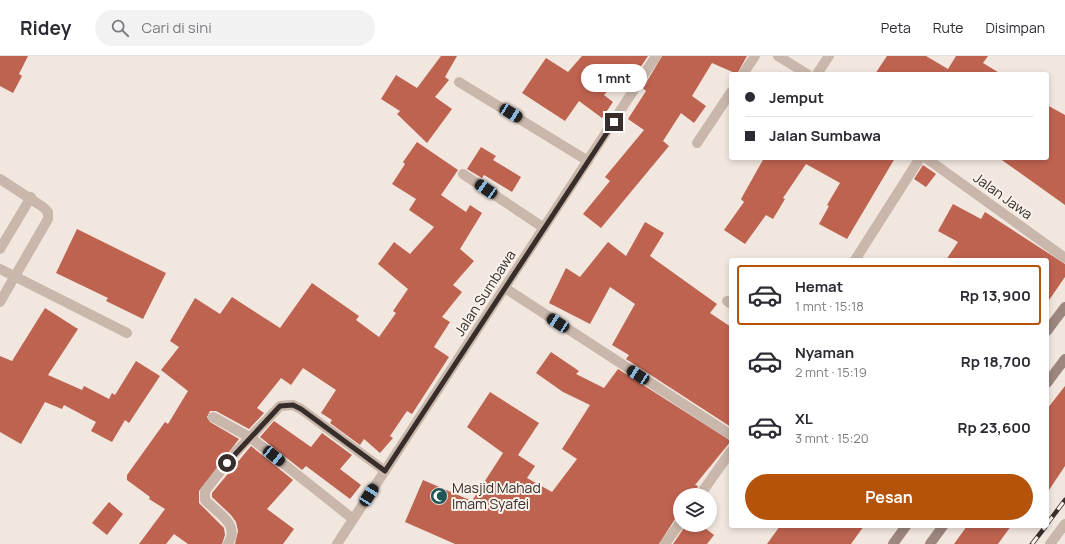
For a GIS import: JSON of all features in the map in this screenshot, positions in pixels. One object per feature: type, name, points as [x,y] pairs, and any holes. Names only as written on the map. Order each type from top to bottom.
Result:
[{"type":"main road","points":[[1049,329],[1065,307]]},
{"type":"main road","points":[[1049,380],[1065,358]]},
{"type":"main road","points":[[893,544],[905,528]]},
{"type":"main road","points":[[930,544],[942,528]]},
{"type":"street","name":"Jalan Sumbawa","points":[[337,544],[656,56]]},
{"type":"street","points":[[744,72],[755,56]]},
{"type":"street","points":[[778,56],[804,72]]},
{"type":"street","points":[[819,72],[829,56]]},
{"type":"street","points":[[459,82],[588,161]]},
{"type":"street","points":[[697,143],[729,95]]},
{"type":"street","points":[[856,258],[919,160]]},
{"type":"street","name":"Jalan Jawa","points":[[929,160],[1065,258]]},
{"type":"street","points":[[463,174],[544,228]]},
{"type":"street","points":[[0,179],[31,197],[48,212],[48,219],[0,302]]},
{"type":"street","points":[[0,249],[31,197]]},
{"type":"street","points":[[0,269],[127,333]]},
{"type":"street","points":[[505,288],[729,434]]},
{"type":"street","points":[[228,544],[232,534],[231,526],[205,500],[205,491],[235,453],[280,406],[293,405],[385,471]]},
{"type":"street","points":[[213,417],[251,438],[353,519]]},
{"type":"street","points":[[705,488],[729,454]]},
{"type":"street","points":[[1050,544],[1065,524]]},
{"type":"street","points":[[665,544],[674,532]]},
{"type":"building","points":[[0,56],[28,56],[19,74],[22,76],[13,93],[0,86]]},
{"type":"building","points":[[441,56],[457,56],[445,77],[449,80],[435,97],[452,109],[427,143],[397,114],[400,111],[381,99],[396,75],[417,88]]},
{"type":"building","points":[[582,56],[648,56],[632,80],[623,73],[604,95],[613,102],[602,118],[579,101],[565,121],[522,93],[546,58],[568,72]]},
{"type":"building","points":[[662,56],[747,56],[738,72],[732,72],[712,63],[692,96],[706,106],[694,123],[681,113],[663,141],[669,146],[601,228],[583,214],[610,181],[605,177],[644,130],[628,119],[646,91],[643,88]]},
{"type":"building","points":[[887,56],[926,56],[948,69],[956,56],[988,56],[983,63],[998,72],[876,72]]},
{"type":"building","points":[[1049,106],[1065,115],[1065,205],[1002,160],[1049,160]]},
{"type":"building","points":[[417,142],[458,170],[441,195],[466,212],[470,205],[482,213],[460,249],[474,261],[453,285],[462,292],[442,317],[450,322],[434,347],[449,357],[412,414],[407,411],[390,436],[393,438],[380,453],[364,439],[360,445],[330,423],[332,420],[321,413],[336,390],[303,368],[291,385],[281,378],[257,408],[264,413],[249,429],[216,411],[210,411],[207,417],[210,422],[239,439],[199,491],[199,503],[224,528],[225,535],[222,544],[188,544],[174,534],[166,544],[139,544],[165,509],[149,499],[150,497],[127,480],[127,475],[165,422],[168,424],[188,391],[161,370],[179,347],[170,341],[195,298],[220,314],[232,297],[280,328],[312,283],[359,316],[356,320],[379,337],[396,313],[393,311],[408,289],[378,264],[394,242],[410,254],[434,227],[409,210],[416,199],[392,184],[405,164],[403,162]]},
{"type":"building","points":[[481,147],[496,156],[493,160],[521,177],[512,192],[484,175],[482,178],[467,169]]},
{"type":"building","points":[[763,160],[894,160],[847,239],[819,224],[829,206],[827,205],[840,183],[806,164],[783,198],[785,199],[773,219],[766,215],[745,244],[724,230],[744,202],[741,199]]},
{"type":"building","points":[[923,165],[936,174],[926,187],[914,179]]},
{"type":"building","points":[[953,204],[981,219],[985,212],[1065,264],[1065,277],[1049,300],[1049,258],[947,258],[958,242],[938,231]]},
{"type":"building","points":[[645,222],[664,233],[650,256],[717,304],[710,313],[729,326],[729,426],[626,359],[629,355],[612,345],[635,304],[613,289],[610,287],[590,324],[549,303],[566,268],[580,277],[608,242],[626,256]]},
{"type":"building","points":[[77,229],[166,273],[143,319],[106,301],[108,298],[56,273]]},
{"type":"building","points":[[45,308],[78,329],[48,375],[82,390],[84,386],[109,399],[112,393],[115,395],[136,361],[160,376],[129,423],[125,420],[112,442],[91,431],[96,422],[64,405],[62,409],[45,402],[21,444],[0,432],[0,356],[12,361]]},
{"type":"building","points":[[551,352],[579,371],[576,374],[604,388],[618,369],[729,440],[729,443],[695,485],[698,486],[697,488],[673,488],[673,522],[659,544],[455,544],[405,522],[423,480],[472,501],[503,453],[467,427],[490,392],[539,423],[518,455],[535,466],[527,478],[552,492],[577,459],[562,449],[590,405],[563,392],[536,373]]},
{"type":"building","points":[[1065,386],[1065,466],[1049,490],[1049,406]]},
{"type":"building","points":[[274,421],[311,447],[322,433],[352,455],[340,469],[361,485],[350,499],[306,466],[302,470],[260,437]]},
{"type":"building","points":[[251,446],[293,480],[267,509],[294,529],[283,544],[235,544],[238,531],[236,522],[231,515],[212,497],[212,493]]},
{"type":"building","points":[[109,502],[123,514],[107,535],[92,523]]},
{"type":"building","points":[[779,528],[863,528],[851,544],[767,544]]},
{"type":"building","points":[[966,528],[1010,528],[998,544],[954,544]]},
{"type":"building","points":[[681,532],[710,532],[714,535],[707,544],[673,544]]},
{"type":"railway","points":[[1049,521],[1065,500]]},
{"type":"railway","points":[[1032,544],[1044,528]]},
{"type":"place","name":"Masjid Mahad Imam Syafei","points":[[439,496]]},
{"type":"route","points":[[227,463],[280,406],[287,404],[301,409],[385,471],[614,122]]}]
